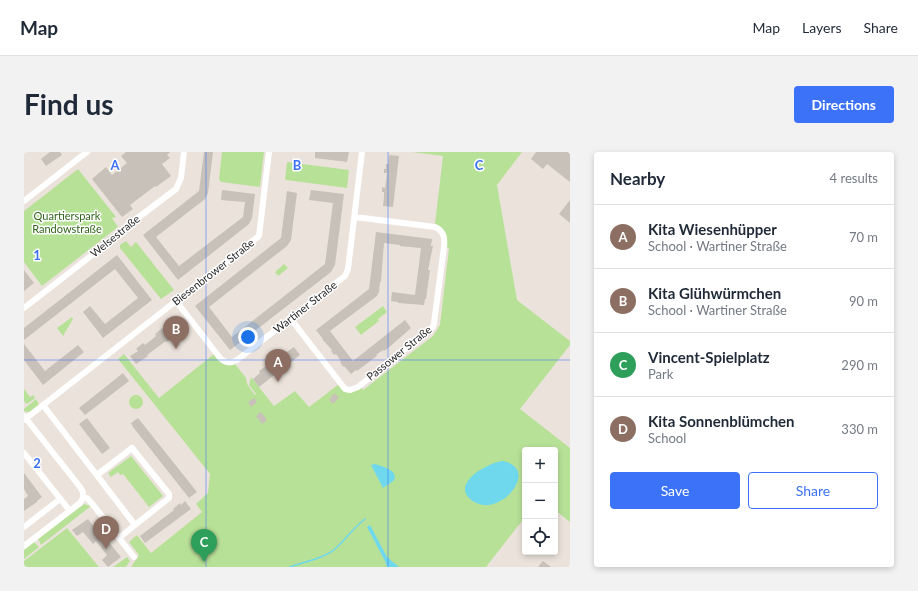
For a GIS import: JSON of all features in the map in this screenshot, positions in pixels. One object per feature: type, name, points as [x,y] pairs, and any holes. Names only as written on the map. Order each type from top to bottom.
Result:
[{"type":"street","points":[[24,201],[87,152]]},
{"type":"street","name":"Welsestraße","points":[[24,308],[176,189],[181,178],[184,152]]},
{"type":"street","name":"Biesenbrower Straße","points":[[25,418],[259,236],[269,152]]},
{"type":"street","name":"Wartiner Straße","points":[[176,301],[220,358],[228,363],[236,360],[346,275],[355,217],[362,152]]},
{"type":"street","name":"Passower Straße","points":[[290,318],[345,388],[350,390],[354,390],[358,387],[433,327],[444,247],[442,232],[439,228],[355,217]]},
{"type":"street","points":[[43,405],[135,525]]},
{"type":"street","points":[[24,546],[80,503],[83,498],[82,489],[25,418]]},
{"type":"street","points":[[97,474],[132,448],[169,494],[168,498],[119,538]]},
{"type":"street","points":[[24,453],[70,511]]},
{"type":"street","points":[[83,498],[87,498],[94,506],[134,557]]},
{"type":"street","points":[[24,527],[60,499]]},
{"type":"green space","points":[[222,152],[264,152],[260,187],[221,182],[219,179]]},
{"type":"green space","points":[[412,152],[522,152],[497,185],[517,300],[570,341],[570,345],[520,409],[570,448],[570,522],[558,512],[558,447],[522,447],[522,521],[486,567],[131,567],[139,555],[129,542],[137,535],[151,553],[202,512],[196,504],[208,493],[210,474],[118,359],[124,354],[159,398],[214,354],[235,364],[246,378],[247,384],[255,395],[256,394],[249,385],[251,377],[274,406],[295,391],[309,407],[339,384],[351,393],[361,387],[363,390],[433,336],[440,325],[449,248],[446,247],[446,236],[444,230],[435,224],[443,156]]},
{"type":"green space","points":[[287,162],[349,170],[347,188],[286,180]]},
{"type":"green space","name":"Quartierspark Randowstraße","points":[[78,169],[116,217],[112,218],[118,227],[42,286],[24,262],[24,211]]},
{"type":"green space","points":[[126,241],[131,247],[136,242],[174,290],[161,299],[120,248],[120,245]]},
{"type":"green space","points":[[284,264],[288,268],[278,276],[275,272]]},
{"type":"green space","points":[[383,306],[387,312],[378,319],[379,321],[361,335],[355,327]]},
{"type":"green space","points":[[72,317],[73,319],[63,336],[57,328]]},
{"type":"green space","points":[[24,389],[30,397],[33,395],[35,398],[27,404],[24,401]]},
{"type":"green space","points":[[133,395],[139,395],[143,399],[143,405],[139,409],[133,409],[129,405],[129,399]]},
{"type":"green space","points":[[36,399],[39,405],[29,412],[24,411],[24,409]]},
{"type":"green space","points":[[131,456],[163,496],[149,507],[123,474],[120,475],[118,472],[111,477],[108,473]]},
{"type":"green space","points":[[84,504],[91,506],[41,545],[38,539]]},
{"type":"green space","points":[[67,528],[99,567],[24,567],[24,561]]},
{"type":"green space","points":[[34,542],[39,547],[24,559],[24,550]]},
{"type":"green space","points":[[127,557],[130,561],[126,567],[113,567]]},
{"type":"water","points":[[503,461],[513,465],[518,471],[518,479],[515,487],[509,494],[492,504],[483,505],[476,503],[469,498],[465,492],[469,480],[482,469],[497,462]]},
{"type":"water","points":[[375,464],[389,469],[395,477],[392,482],[383,488],[371,465]]},
{"type":"water","points":[[370,525],[387,557],[399,567],[387,567],[367,527]]},
{"type":"building","points":[[50,152],[60,152],[62,155],[46,166],[41,159]]},
{"type":"building","points":[[126,152],[170,152],[167,155],[170,158],[162,164],[171,176],[130,205],[133,209],[122,217],[92,179],[106,167],[112,175],[127,163],[121,156]]},
{"type":"building","points":[[204,152],[213,152],[208,193],[205,199],[156,237],[179,266],[243,217],[245,202],[221,200],[222,190],[255,194],[252,218],[249,224],[178,280],[143,235],[199,191]]},
{"type":"building","points":[[315,152],[349,152],[347,162],[315,158]]},
{"type":"building","points":[[536,152],[570,152],[570,182],[547,164],[543,169],[531,159]]},
{"type":"building","points":[[389,155],[399,156],[393,207],[383,206],[384,192],[382,192],[382,187],[385,188],[387,173],[384,173],[384,169],[386,169],[386,164],[388,164]]},
{"type":"building","points":[[311,190],[344,194],[335,265],[331,272],[230,350],[195,306],[281,238],[287,191],[297,193],[291,240],[287,246],[209,307],[232,337],[325,264],[333,203],[309,200]]},
{"type":"building","points":[[570,200],[570,223],[559,214]]},
{"type":"building","points":[[376,232],[432,239],[431,246],[433,246],[428,270],[430,270],[426,299],[424,305],[391,301],[392,292],[415,295],[421,248],[384,243],[381,282],[377,296],[330,331],[353,361],[405,320],[411,328],[387,349],[384,351],[383,350],[351,374],[344,366],[343,367],[336,354],[334,355],[331,351],[332,350],[316,330],[369,289]]},
{"type":"building","points":[[117,255],[152,300],[103,338],[83,312],[90,306],[105,324],[138,298],[115,269],[24,340],[24,328]]},
{"type":"building","points":[[24,270],[34,283],[24,291]]},
{"type":"building","points":[[171,324],[177,332],[167,342],[166,341],[136,364],[130,356],[138,351],[136,349],[143,343],[145,345],[156,336],[155,334],[162,328],[164,330]]},
{"type":"building","points":[[24,344],[45,371],[78,345],[84,352],[43,385],[24,360]]},
{"type":"building","points":[[294,347],[300,355],[259,387],[253,379],[260,373],[259,371],[266,366],[268,368],[279,359],[278,358]]},
{"type":"building","points":[[123,373],[129,381],[85,415],[79,408]]},
{"type":"building","points":[[334,393],[339,397],[333,404],[329,400]]},
{"type":"building","points":[[254,398],[257,402],[251,407],[248,402]]},
{"type":"building","points":[[261,412],[267,420],[262,424],[256,416]]},
{"type":"building","points":[[87,418],[110,448],[102,454],[79,424]]},
{"type":"building","points":[[138,418],[197,492],[189,498],[133,427],[131,423]]},
{"type":"building","points":[[24,473],[42,497],[24,511],[24,499],[28,496],[24,489]]},
{"type":"building","points":[[185,501],[191,509],[145,543],[140,536],[174,510],[173,509],[180,503],[181,505]]},
{"type":"building","points":[[88,519],[105,541],[107,540],[121,557],[108,567],[102,560],[107,555],[96,541],[93,544],[83,532],[77,536],[72,530]]},
{"type":"building","points":[[543,561],[551,567],[538,567]]},
{"type":"waterway","points":[[290,567],[320,557],[332,551],[365,519]]},
{"type":"place","name":"Kita Glühwürmchen","points":[[176,349]]},
{"type":"place","name":"Kita Wiesenhüpper","points":[[278,382]]},
{"type":"place","name":"Kita Sonnenblümchen","points":[[106,549]]},
{"type":"place","name":"Vincent-Spielplatz","points":[[204,562]]}]
